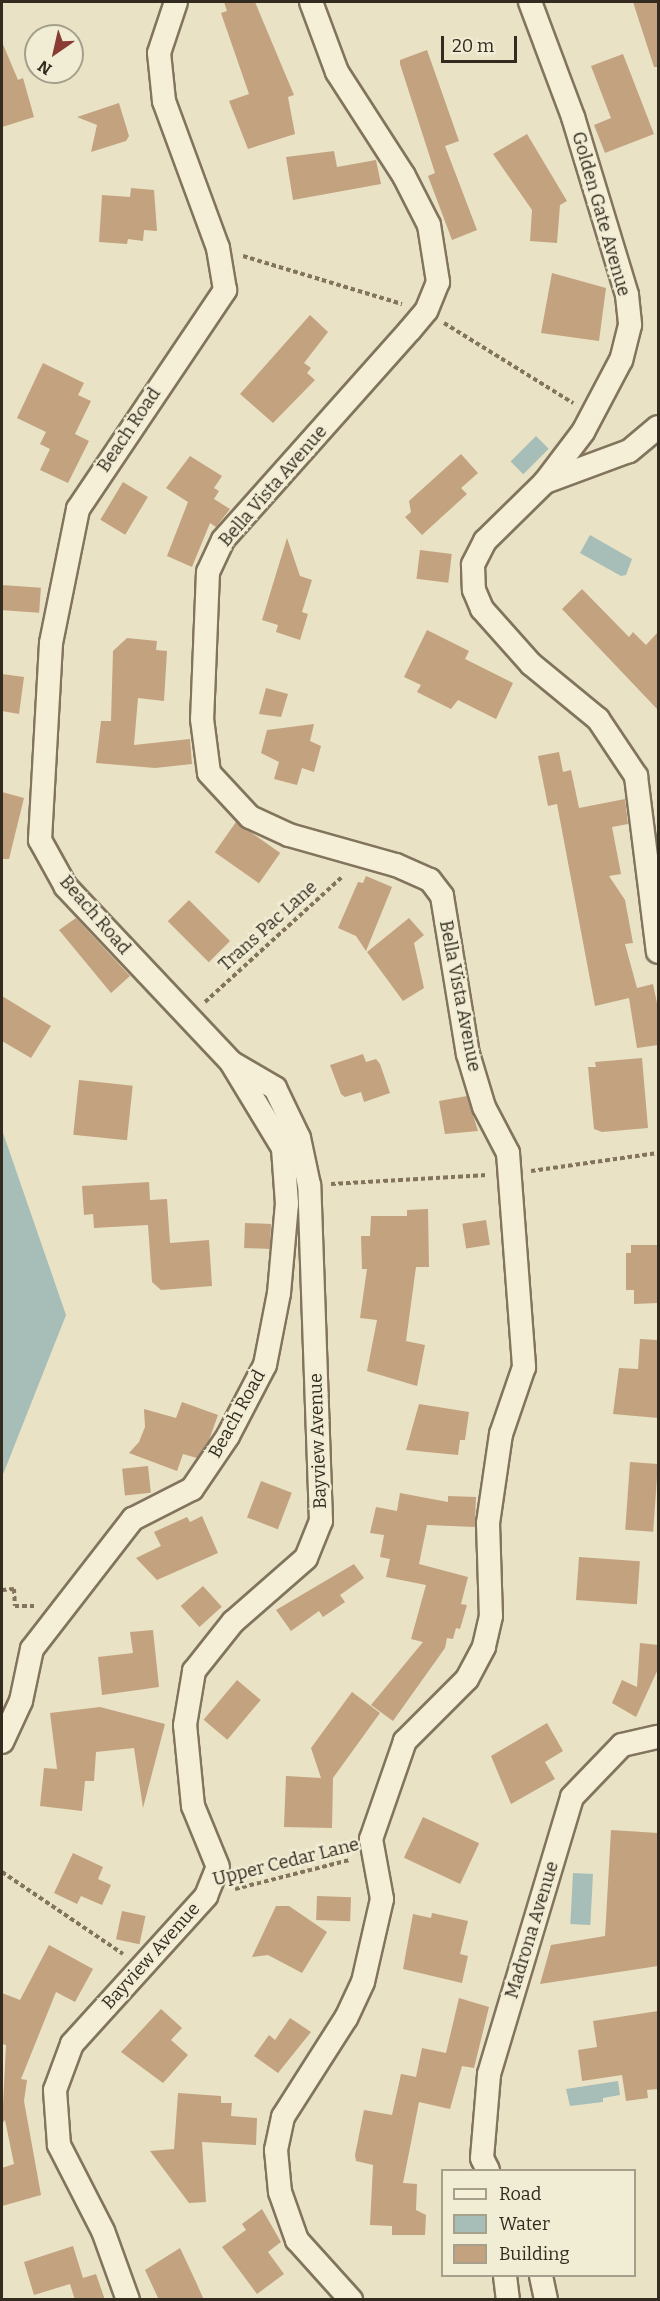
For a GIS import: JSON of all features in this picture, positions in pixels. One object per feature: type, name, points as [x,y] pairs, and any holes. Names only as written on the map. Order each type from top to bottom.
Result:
[{"type":"street","name":"Beach Road","points":[[2,1742],[21,1701],[32,1649],[133,1519],[192,1490],[228,1436],[265,1365],[279,1293],[288,1204],[283,1148],[231,1062],[66,887],[40,840],[51,643],[78,509],[225,290],[218,248],[164,101],[159,53],[176,2]]},
{"type":"street","name":"Bella Vista Avenue","points":[[311,2],[337,72],[404,176],[429,225],[438,282],[426,311],[223,540],[208,572],[202,719],[209,773],[250,817],[289,835],[365,856],[430,880],[442,896],[468,1054],[484,1107],[508,1154],[524,1367],[501,1434],[488,1523],[491,1616],[484,1647],[467,1679],[405,1741],[371,1839],[382,1899],[363,1982],[346,2018],[284,2117],[276,2150],[280,2192],[297,2240],[351,2300]]},
{"type":"street","name":"Golden Gate Avenue","points":[[530,2],[576,128],[627,295],[630,325],[621,360],[583,432],[545,482],[485,541],[473,566],[474,590],[482,609],[531,664],[598,719],[636,776],[658,952]]},
{"type":"street","name":"Golden Gate Avenue","points":[[545,482],[629,452],[658,427]]},
{"type":"street","name":"Bayview Avenue","points":[[128,2300],[103,2231],[59,2145],[55,2090],[72,2044],[206,1896],[218,1867],[193,1806],[185,1725],[194,1671],[233,1622],[306,1558],[321,1521],[309,1185],[299,1138],[274,1088],[231,1062]]},
{"type":"street","name":"Madrona Avenue","points":[[488,2169],[482,2158],[489,2074],[572,1797],[622,1745],[658,1737]]},
{"type":"street","points":[[505,2277],[508,2300]]},
{"type":"street","points":[[541,2277],[546,2300]]},
{"type":"path","name":"Trans Pac Lane","points":[[189,1017],[365,856]]},
{"type":"path","points":[[2,1590],[14,1589],[15,1606],[44,1606]]},
{"type":"path","name":"Upper Cedar Lane","points":[[206,1896],[374,1854]]},
{"type":"path","points":[[2,1872],[141,1967]]},
{"type":"water","points":[[536,436],[549,449],[523,474],[511,461]]},
{"type":"water","points":[[590,535],[632,559],[626,575],[621,576],[580,553]]},
{"type":"water","points":[[2,1130],[66,1315],[2,1477]]},
{"type":"water","points":[[573,1873],[593,1874],[590,1925],[570,1924]]},
{"type":"water","points":[[618,2081],[620,2095],[603,2098],[603,2102],[570,2106],[566,2089]]},
{"type":"building","points":[[224,2],[255,2],[294,95],[288,97],[295,134],[248,149],[229,101],[249,94],[221,13],[227,11]]},
{"type":"building","points":[[633,2],[658,2],[658,67],[654,67]]},
{"type":"building","points":[[2,42],[18,80],[23,78],[34,117],[2,127]]},
{"type":"building","points":[[427,50],[459,141],[445,146],[477,230],[452,240],[428,176],[435,173],[400,64],[400,60]]},
{"type":"building","points":[[623,54],[654,134],[605,153],[594,125],[611,118],[591,66]]},
{"type":"building","points":[[119,103],[129,136],[126,141],[91,152],[97,125],[77,117]]},
{"type":"building","points":[[527,134],[567,201],[560,205],[557,243],[530,241],[532,210],[493,154]]},
{"type":"building","points":[[334,151],[337,167],[376,160],[381,184],[293,200],[286,157]]},
{"type":"building","points":[[131,188],[154,190],[157,231],[144,230],[143,241],[128,239],[127,244],[99,242],[102,195],[130,197]]},
{"type":"building","points":[[552,273],[606,288],[599,341],[541,333]]},
{"type":"building","points":[[310,315],[328,332],[304,363],[311,368],[307,373],[315,380],[273,423],[240,394]]},
{"type":"building","points":[[43,363],[84,383],[78,395],[91,401],[75,434],[89,441],[68,483],[40,470],[50,449],[40,444],[46,432],[17,418]]},
{"type":"building","points":[[461,454],[478,473],[461,488],[467,494],[422,535],[405,517],[411,512],[409,501]]},
{"type":"building","points":[[190,456],[222,476],[214,488],[219,491],[214,499],[230,509],[216,527],[210,523],[192,567],[167,556],[188,502],[166,488]]},
{"type":"building","points":[[123,482],[148,497],[125,535],[100,520]]},
{"type":"building","points":[[287,538],[300,576],[312,580],[302,612],[308,614],[300,640],[276,632],[278,625],[262,620]]},
{"type":"building","points":[[420,550],[452,554],[448,583],[416,579]]},
{"type":"building","points":[[2,585],[41,588],[39,613],[2,610]]},
{"type":"building","points":[[582,589],[629,637],[633,632],[646,645],[658,632],[658,710],[562,609]]},
{"type":"building","points":[[427,630],[469,651],[465,659],[513,683],[496,719],[458,700],[451,709],[417,692],[421,685],[404,677]]},
{"type":"building","points":[[127,638],[157,641],[156,650],[167,651],[164,701],[138,698],[134,745],[190,739],[192,764],[155,768],[96,763],[101,721],[111,721],[113,651]]},
{"type":"building","points":[[2,674],[24,677],[19,714],[2,711]]},
{"type":"building","points":[[266,688],[288,694],[281,717],[259,714]]},
{"type":"building","points":[[314,724],[310,741],[321,746],[314,772],[302,768],[297,785],[274,779],[279,762],[261,753],[267,730]]},
{"type":"building","points":[[559,752],[563,772],[571,770],[579,808],[625,799],[628,824],[612,827],[621,874],[609,876],[625,900],[633,943],[625,944],[637,988],[653,984],[658,1008],[658,1045],[637,1048],[629,998],[595,1006],[557,804],[548,806],[538,756]]},
{"type":"building","points":[[2,792],[24,798],[9,859],[2,859]]},
{"type":"building","points":[[236,822],[280,853],[259,883],[215,852]]},
{"type":"building","points":[[366,876],[392,887],[366,951],[356,936],[338,928],[358,882],[363,883]]},
{"type":"building","points":[[189,900],[230,941],[209,962],[168,921]]},
{"type":"building","points":[[76,918],[130,976],[111,993],[59,930]]},
{"type":"building","points":[[409,918],[424,935],[414,943],[424,988],[403,1001],[367,952]]},
{"type":"building","points":[[2,996],[51,1026],[31,1058],[2,1041]]},
{"type":"building","points":[[363,1054],[366,1062],[376,1059],[380,1064],[390,1093],[364,1102],[361,1092],[345,1097],[341,1094],[330,1065]]},
{"type":"building","points":[[642,1058],[648,1128],[602,1132],[594,1129],[588,1067],[596,1067],[595,1062]]},
{"type":"building","points":[[79,1080],[133,1086],[127,1140],[73,1135]]},
{"type":"building","points":[[467,1096],[478,1131],[445,1134],[439,1101]]},
{"type":"building","points":[[149,1182],[150,1200],[167,1199],[170,1243],[209,1240],[212,1286],[161,1290],[152,1282],[148,1225],[94,1228],[93,1214],[84,1215],[82,1186]]},
{"type":"building","points":[[428,1209],[429,1267],[416,1267],[406,1341],[425,1345],[417,1386],[367,1371],[377,1320],[360,1318],[367,1269],[362,1269],[361,1236],[370,1236],[371,1216],[407,1216],[407,1210]]},
{"type":"building","points":[[486,1220],[490,1245],[466,1248],[462,1224]]},
{"type":"building","points":[[245,1223],[271,1224],[270,1249],[244,1248]]},
{"type":"building","points":[[631,1245],[658,1245],[658,1303],[634,1304],[634,1290],[626,1290],[626,1253],[631,1253]]},
{"type":"building","points":[[640,1339],[658,1340],[658,1418],[613,1414],[619,1368],[638,1369]]},
{"type":"building","points":[[182,1402],[218,1415],[209,1440],[197,1458],[183,1454],[177,1471],[129,1453],[139,1442],[145,1427],[144,1409],[176,1418]]},
{"type":"building","points":[[419,1404],[469,1412],[465,1440],[460,1440],[458,1455],[406,1450]]},
{"type":"building","points":[[630,1462],[658,1464],[653,1532],[625,1530]]},
{"type":"building","points":[[148,1466],[151,1493],[125,1496],[122,1469]]},
{"type":"building","points":[[261,1481],[292,1493],[278,1529],[247,1517]]},
{"type":"building","points":[[400,1493],[448,1502],[448,1496],[476,1497],[475,1527],[427,1525],[419,1564],[468,1577],[461,1604],[467,1605],[460,1629],[456,1628],[453,1639],[447,1638],[445,1648],[393,1721],[371,1705],[423,1642],[411,1639],[426,1585],[386,1577],[390,1559],[380,1557],[384,1535],[370,1533],[376,1507],[397,1511]]},
{"type":"building","points":[[202,1516],[218,1553],[157,1580],[136,1558],[161,1546],[154,1532],[187,1517],[190,1522]]},
{"type":"building","points":[[579,1557],[640,1561],[637,1604],[576,1600]]},
{"type":"building","points":[[354,1564],[364,1578],[340,1595],[345,1602],[323,1617],[319,1611],[291,1631],[276,1610]]},
{"type":"building","points":[[203,1586],[222,1607],[199,1627],[181,1606]]},
{"type":"building","points":[[153,1630],[159,1687],[102,1695],[98,1657],[133,1653],[130,1632]]},
{"type":"building","points":[[640,1643],[658,1645],[658,1669],[636,1717],[612,1703],[622,1680],[637,1687]]},
{"type":"building","points":[[237,1680],[261,1700],[227,1740],[204,1720]]},
{"type":"building","points":[[352,1692],[380,1713],[333,1778],[332,1828],[284,1827],[286,1776],[321,1778],[311,1748]]},
{"type":"building","points":[[100,1707],[165,1724],[143,1808],[134,1748],[96,1752],[94,1781],[85,1781],[82,1811],[40,1806],[44,1768],[57,1769],[50,1713]]},
{"type":"building","points":[[547,1723],[563,1751],[545,1762],[555,1779],[511,1804],[491,1756]]},
{"type":"building","points":[[423,1817],[479,1843],[460,1884],[404,1858]]},
{"type":"building","points":[[611,1830],[658,1833],[658,1966],[540,1984],[551,1945],[605,1936]]},
{"type":"building","points":[[73,1853],[103,1867],[98,1879],[111,1885],[102,1905],[81,1896],[77,1904],[54,1893]]},
{"type":"building","points":[[317,1896],[351,1897],[350,1921],[316,1920]]},
{"type":"building","points":[[276,1906],[289,1906],[327,1932],[302,1973],[268,1955],[252,1957]]},
{"type":"building","points":[[122,1911],[145,1916],[139,1944],[116,1939]]},
{"type":"building","points":[[432,1913],[468,1921],[460,1954],[468,1956],[462,1983],[403,1969],[413,1914],[431,1918]]},
{"type":"building","points":[[49,1945],[93,1969],[75,2002],[56,1992],[21,2079],[27,2080],[24,2101],[41,2195],[2,2206],[2,2168],[14,2164],[5,2120],[2,2124],[6,2045],[2,2044],[2,1993],[20,2000]]},
{"type":"building","points":[[459,1998],[489,2007],[474,2068],[462,2066],[450,2109],[419,2102],[403,2183],[417,2184],[416,2210],[426,2215],[425,2235],[392,2235],[392,2226],[370,2225],[373,2165],[356,2161],[355,2155],[364,2110],[392,2115],[401,2074],[416,2077],[422,2048],[446,2053]]},
{"type":"building","points":[[161,2009],[182,2028],[171,2040],[188,2055],[163,2083],[121,2052]]},
{"type":"building","points":[[658,2011],[658,2089],[647,2090],[648,2098],[626,2101],[622,2075],[582,2081],[578,2050],[597,2047],[593,2021]]},
{"type":"building","points":[[290,2018],[311,2032],[278,2073],[254,2056],[269,2035],[275,2040]]},
{"type":"building","points":[[178,2093],[221,2096],[221,2103],[232,2103],[231,2116],[257,2118],[256,2145],[202,2142],[206,2202],[189,2203],[150,2151],[174,2149]]},
{"type":"building","points":[[262,2209],[281,2242],[268,2252],[284,2274],[257,2294],[222,2247],[246,2230],[242,2224]]},
{"type":"building","points":[[73,2246],[83,2278],[96,2274],[105,2300],[75,2300],[70,2284],[34,2295],[24,2262]]},
{"type":"building","points":[[180,2248],[204,2300],[159,2300],[145,2270]]}]
